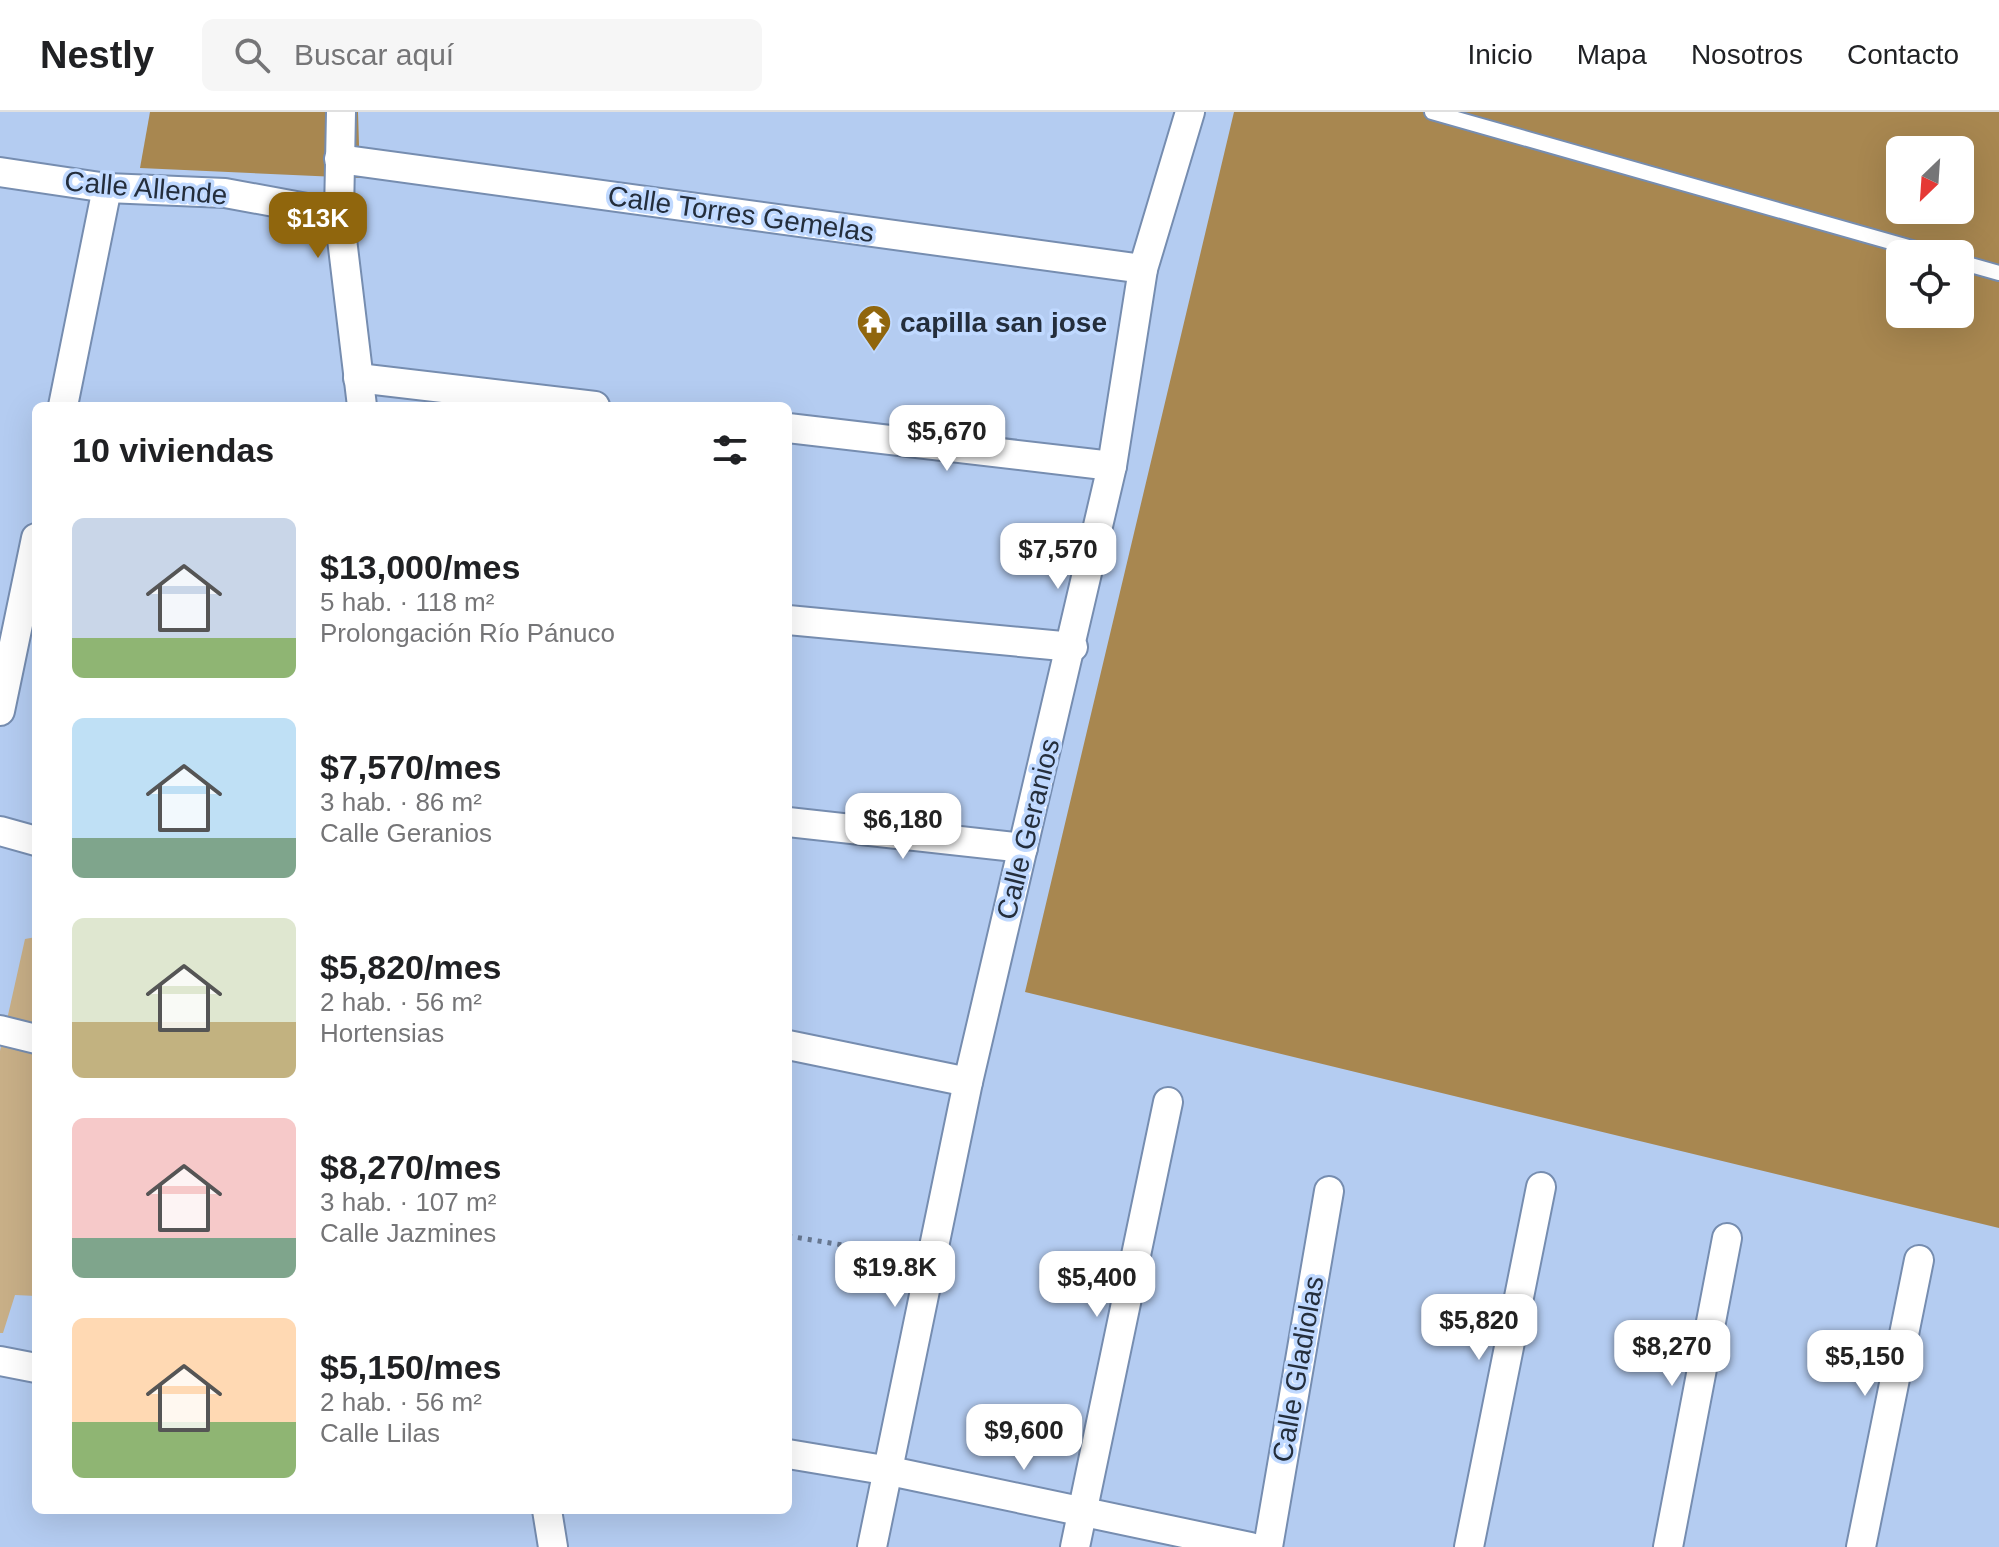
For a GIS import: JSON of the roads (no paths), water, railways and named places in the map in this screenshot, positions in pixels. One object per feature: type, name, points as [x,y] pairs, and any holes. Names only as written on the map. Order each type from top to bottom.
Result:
[{"type":"street","points":[[341,112],[339,214],[360,392],[528,402]]},
{"type":"street","name":"Calle Geranios","points":[[872,1547],[968,1082],[1073,647],[1112,466],[1143,269],[1190,112]]},
{"type":"street","name":"Calle Torres Gemelas","points":[[339,159],[1143,269]]},
{"type":"street","name":"Calle Allende","points":[[0,172],[107,188],[225,193],[339,214]]},
{"type":"street","points":[[64,402],[107,188]]},
{"type":"street","points":[[792,428],[1112,466]]},
{"type":"street","points":[[0,711],[27,631],[32,579]]},
{"type":"street","points":[[792,620],[1073,647]]},
{"type":"street","points":[[792,822],[1023,848]]},
{"type":"street","points":[[0,831],[32,840]]},
{"type":"street","points":[[0,1030],[32,1038]]},
{"type":"street","points":[[792,1046],[968,1082]]},
{"type":"street","points":[[1075,1547],[1168,1102]]},
{"type":"street","points":[[1469,1547],[1541,1187]]},
{"type":"street","name":"Calle Gladiolas","points":[[1268,1547],[1329,1191]]},
{"type":"street","points":[[1668,1547],[1727,1238]]},
{"type":"street","points":[[1861,1547],[1919,1260]]},
{"type":"street","points":[[0,1361],[32,1367]]},
{"type":"street","points":[[792,1455],[890,1471],[1250,1547]]},
{"type":"street","points":[[548,1514],[553,1547]]},
{"type":"lane","points":[[1432,112],[1886,241]]},
{"type":"lane","points":[[1974,266],[1999,273]]},
{"type":"place","name":"capilla san jose","points":[[874,353]]}]
